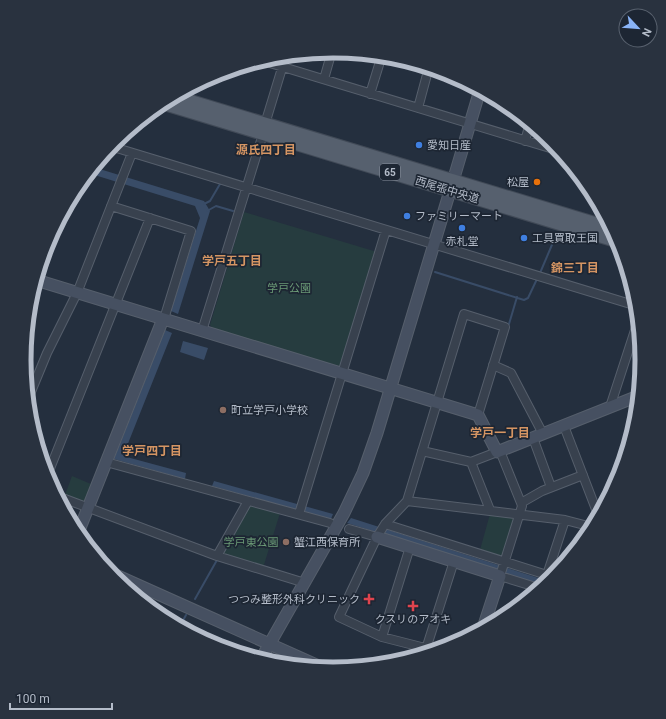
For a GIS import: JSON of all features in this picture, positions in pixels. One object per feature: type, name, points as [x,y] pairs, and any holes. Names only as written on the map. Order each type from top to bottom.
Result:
[{"type":"main road","name":"西尾張中央道","points":[[181,99],[264,129]]},
{"type":"main road","name":"西尾張中央道","points":[[170,105],[264,129],[451,186],[610,239]]},
{"type":"main road","name":"西尾張中央道","points":[[451,186],[604,226]]},
{"type":"street","points":[[324,79],[330,58]]},
{"type":"street","points":[[370,94],[380,61]]},
{"type":"street","points":[[202,331],[284,62]]},
{"type":"street","points":[[271,64],[548,147]]},
{"type":"street","points":[[418,108],[428,73]]},
{"type":"street","points":[[263,653],[344,513],[363,473],[434,245],[479,95]]},
{"type":"street","points":[[524,140],[528,129]]},
{"type":"street","points":[[117,148],[629,304]]},
{"type":"street","points":[[33,387],[47,353],[76,292],[132,153]]},
{"type":"street","points":[[81,525],[164,319],[191,231],[111,206]]},
{"type":"street","points":[[51,467],[114,304],[150,218]]},
{"type":"street","points":[[301,510],[386,230]]},
{"type":"street","points":[[41,281],[478,414],[499,451],[521,503],[520,514],[485,620]]},
{"type":"street","points":[[421,648],[382,637],[339,617],[381,530],[407,501],[464,314],[505,327],[478,414]]},
{"type":"street","points":[[610,407],[633,335]]},
{"type":"street","points":[[493,365],[512,373],[543,434]]},
{"type":"street","points":[[422,451],[471,462],[632,398]]},
{"type":"street","points":[[564,426],[596,509]]},
{"type":"street","points":[[533,438],[551,487]]},
{"type":"street","points":[[106,462],[248,501],[301,510],[330,523]]},
{"type":"street","points":[[471,462],[490,510]]},
{"type":"street","points":[[521,503],[551,487],[583,475]]},
{"type":"street","points":[[65,499],[217,556],[305,583]]},
{"type":"street","points":[[217,556],[248,501]]},
{"type":"street","points":[[407,501],[565,520],[585,525]]},
{"type":"street","points":[[548,571],[565,520]]},
{"type":"street","points":[[349,529],[381,530],[502,568],[542,578]]},
{"type":"street","points":[[381,530],[410,547],[454,561],[502,568],[534,585]]},
{"type":"street","points":[[382,637],[410,547]]},
{"type":"street","points":[[431,645],[454,561]]},
{"type":"street","points":[[131,584],[308,660]]},
{"type":"green space","name":"学戸公園","points":[[244,212],[377,252],[343,364],[339,366],[213,329],[210,325]]},
{"type":"green space","points":[[72,476],[91,484],[85,500],[82,502],[65,495]]},
{"type":"green space","name":"学戸東公園","points":[[250,505],[280,513],[263,568],[222,555]]},
{"type":"green space","points":[[490,514],[513,516],[514,519],[503,555],[500,556],[480,550]]},
{"type":"water","points":[[99,169],[204,201],[210,211],[178,314],[171,311],[200,218],[195,206],[94,175]]},
{"type":"water","points":[[165,330],[172,333],[123,456],[186,473],[185,479],[114,459]]},
{"type":"water","points":[[183,341],[208,348],[204,360],[180,352]]},
{"type":"water","points":[[214,481],[333,514],[331,519],[212,486]]},
{"type":"water","points":[[351,518],[541,579],[536,583],[347,523]]},
{"type":"waterway","points":[[204,204],[210,201],[220,184]]},
{"type":"waterway","points":[[207,211],[216,206],[233,211]]},
{"type":"waterway","points":[[540,273],[557,233]]},
{"type":"waterway","points":[[435,272],[524,300],[528,298],[537,279]]},
{"type":"waterway","points":[[509,324],[517,297]]},
{"type":"waterway","points":[[195,599],[217,560]]},
{"type":"waterway","points":[[183,621],[186,615]]},
{"type":"place","name":"愛知日産","points":[[419,145]]},
{"type":"place","name":"松屋","points":[[537,182]]},
{"type":"place","name":"ファミリーマート","points":[[407,216]]},
{"type":"place","name":"赤札堂","points":[[462,228]]},
{"type":"place","name":"工具買取王国","points":[[524,238]]},
{"type":"place","name":"町立学戸小学校","points":[[223,410]]},
{"type":"place","name":"蟹江西保育所","points":[[286,542]]},
{"type":"place","name":"つつみ整形外科クリニック","points":[[369,599]]},
{"type":"place","name":"クスリのアオキ","points":[[413,606]]},
{"type":"district","name":"源氏四丁目","points":[[266,150]]},
{"type":"district","name":"学戸五丁目","points":[[232,261]]},
{"type":"district","name":"錦三丁目","points":[[575,268]]},
{"type":"district","name":"学戸一丁目","points":[[500,433]]},
{"type":"district","name":"学戸四丁目","points":[[152,451]]}]
